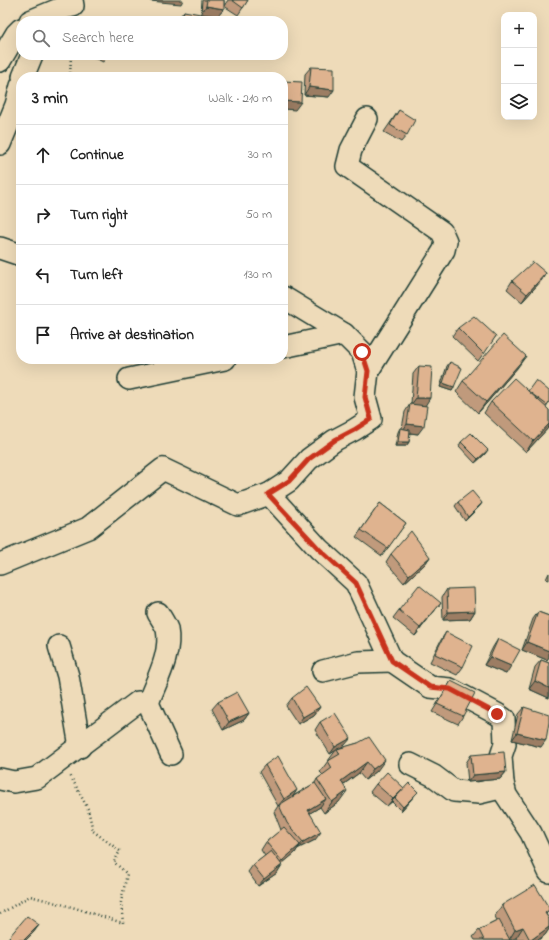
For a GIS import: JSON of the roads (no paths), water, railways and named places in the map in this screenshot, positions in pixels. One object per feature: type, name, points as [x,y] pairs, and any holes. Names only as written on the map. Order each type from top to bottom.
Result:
[{"type":"street","points":[[45,16],[63,10]]},
{"type":"street","points":[[0,61],[16,34]]},
{"type":"street","points":[[25,72],[30,60]]},
{"type":"street","points":[[0,144],[16,105]]},
{"type":"street","points":[[367,119],[351,150],[347,166],[442,232],[446,242],[444,250],[368,371]]},
{"type":"street","points":[[0,248],[16,253]]},
{"type":"street","points":[[0,564],[88,528],[163,469],[238,506],[268,494],[289,481],[309,459],[335,440],[371,419],[365,397],[368,371],[362,352],[344,334],[288,300]]},
{"type":"street","points":[[288,346],[344,334]]},
{"type":"street","points":[[129,379],[201,364]]},
{"type":"street","points":[[268,494],[319,549],[356,583],[392,661],[430,687],[450,689],[504,719],[505,744],[501,756],[503,783],[506,795],[531,833],[548,867]]},
{"type":"street","points":[[158,613],[167,628],[168,642],[164,660],[148,704],[171,754]]},
{"type":"street","points":[[59,646],[68,676],[80,747]]},
{"type":"street","points":[[323,671],[358,662],[392,661]]},
{"type":"street","points":[[0,779],[14,782],[37,778],[62,761],[138,702],[148,704]]},
{"type":"street","points":[[410,764],[434,776],[454,791],[479,793],[500,788],[503,783]]}]
